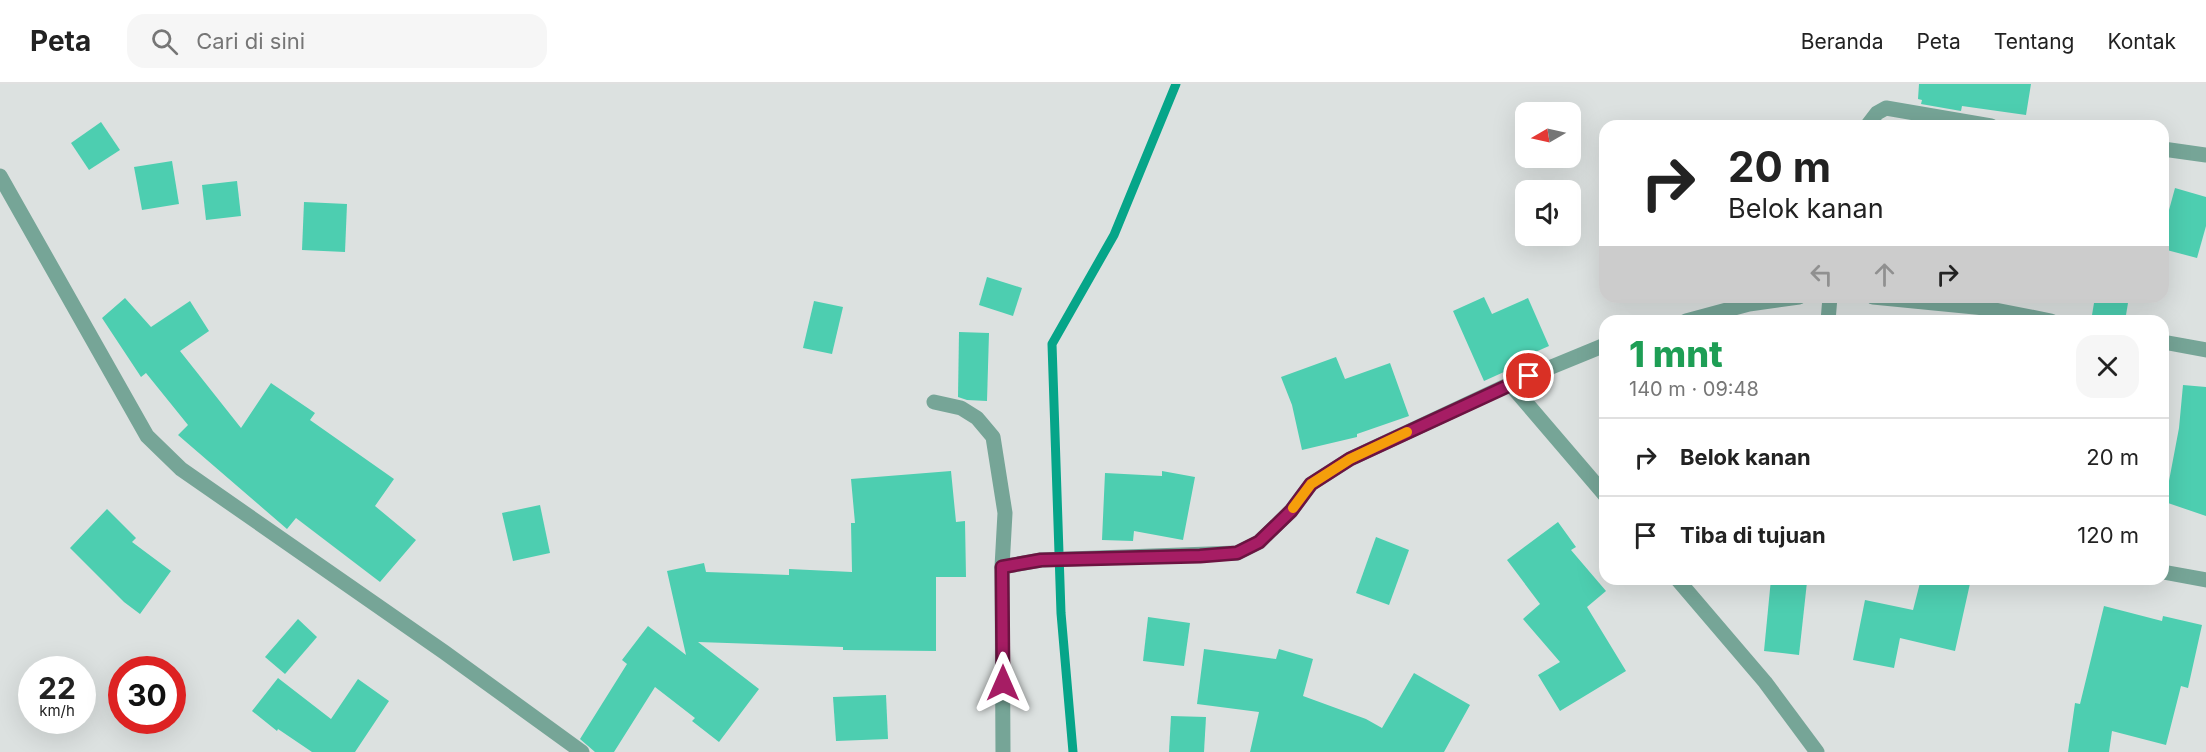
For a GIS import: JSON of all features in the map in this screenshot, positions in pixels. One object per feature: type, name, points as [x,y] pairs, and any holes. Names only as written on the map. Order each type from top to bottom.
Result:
[{"type":"street","points":[[1872,120],[1877,113],[1886,108],[1956,120]]},
{"type":"street","points":[[2169,150],[2206,154]]},
{"type":"street","points":[[0,176],[147,436],[164,454],[181,469],[444,652],[582,752]]},
{"type":"street","points":[[1708,315],[1756,303]]},
{"type":"street","points":[[1929,303],[2018,315]]},
{"type":"street","points":[[2169,343],[2206,350]]},
{"type":"street","points":[[1002,567],[1041,560],[1237,553],[1259,542],[1291,511],[1311,484],[1350,459],[1510,384],[1599,347]]},
{"type":"street","points":[[1510,384],[1599,488]]},
{"type":"street","points":[[933,402],[961,408],[977,418],[993,437],[1005,513],[1002,567],[1003,752]]},
{"type":"street","points":[[2169,573],[2206,580]]},
{"type":"street","points":[[1682,585],[1765,682],[1817,752]]},
{"type":"building","points":[[1919,84],[2031,84],[2026,115],[1962,106],[1961,111],[1921,104],[1922,100],[1918,99]]},
{"type":"building","points":[[101,122],[120,150],[89,170],[71,143]]},
{"type":"building","points":[[172,161],[179,204],[142,210],[134,167]]},
{"type":"building","points":[[237,181],[241,216],[206,220],[202,185]]},
{"type":"building","points":[[2175,188],[2206,197],[2206,226],[2197,258],[2169,251],[2169,210]]},
{"type":"building","points":[[304,202],[347,204],[345,252],[302,250]]},
{"type":"building","points":[[987,277],[1022,288],[1013,316],[979,305]]},
{"type":"building","points":[[1484,297],[1492,314],[1528,298],[1549,346],[1513,362],[1515,367],[1484,381],[1453,311]]},
{"type":"building","points":[[125,298],[151,327],[190,301],[209,331],[180,351],[241,428],[271,383],[315,413],[310,420],[394,479],[375,506],[416,540],[380,582],[296,518],[287,529],[178,435],[188,425],[146,373],[141,377],[102,318]]},
{"type":"building","points":[[814,301],[843,307],[832,354],[803,348]]},
{"type":"building","points":[[2094,303],[2128,303],[2126,315],[2092,315]]},
{"type":"building","points":[[959,332],[989,333],[987,401],[958,397]]},
{"type":"building","points":[[1336,357],[1345,379],[1390,363],[1409,416],[1357,434],[1357,437],[1302,450],[1292,405],[1281,377]]},
{"type":"building","points":[[2183,385],[2206,387],[2206,516],[2169,503],[2169,481],[2179,428]]},
{"type":"building","points":[[951,471],[956,522],[965,521],[966,577],[936,577],[936,651],[843,650],[843,647],[698,642],[759,689],[719,742],[692,721],[695,718],[655,687],[614,752],[595,752],[580,739],[627,664],[622,660],[648,626],[686,655],[667,571],[704,563],[706,572],[789,575],[789,569],[852,572],[851,523],[855,523],[851,479]]},
{"type":"building","points":[[1162,471],[1195,477],[1183,540],[1134,531],[1133,541],[1102,540],[1105,473],[1162,476]]},
{"type":"building","points":[[540,505],[550,553],[513,561],[502,513]]},
{"type":"building","points":[[107,509],[136,538],[132,542],[171,571],[140,614],[124,602],[70,548]]},
{"type":"building","points":[[1558,522],[1576,547],[1571,550],[1606,591],[1587,607],[1626,671],[1560,711],[1538,675],[1560,662],[1523,619],[1540,604],[1507,560]]},
{"type":"building","points":[[1376,537],[1409,550],[1389,605],[1356,593]]},
{"type":"building","points":[[1770,585],[1807,585],[1799,655],[1764,651]]},
{"type":"building","points":[[1919,585],[1970,585],[1955,651],[1900,638],[1894,668],[1853,660],[1865,600],[1913,610]]},
{"type":"building","points":[[2104,606],[2162,621],[2163,616],[2202,625],[2188,688],[2181,686],[2166,745],[2112,731],[2109,752],[2068,752],[2075,703],[2080,704]]},
{"type":"building","points":[[1148,617],[1190,623],[1184,666],[1143,661]]},
{"type":"building","points":[[298,619],[317,637],[285,674],[265,657]]},
{"type":"building","points":[[1204,649],[1276,659],[1279,649],[1313,659],[1303,696],[1366,719],[1382,728],[1414,673],[1470,705],[1444,752],[1250,752],[1259,712],[1197,704]]},
{"type":"building","points":[[278,678],[331,719],[358,679],[389,701],[355,752],[312,752],[278,729],[277,731],[252,711]]},
{"type":"building","points":[[886,695],[888,739],[836,741],[833,697]]},
{"type":"building","points":[[1171,716],[1206,717],[1204,752],[1169,752]]},
{"type":"waterway","points":[[1073,752],[1061,613],[1052,344],[1114,235],[1176,84]]},
{"type":"slow traffic","points":[[1293,508],[1311,484],[1350,459],[1407,432]]},
{"type":"route","points":[[1003,683],[1002,567],[1041,560],[1237,553],[1259,542],[1291,511],[1311,484],[1350,459],[1529,376]]}]
